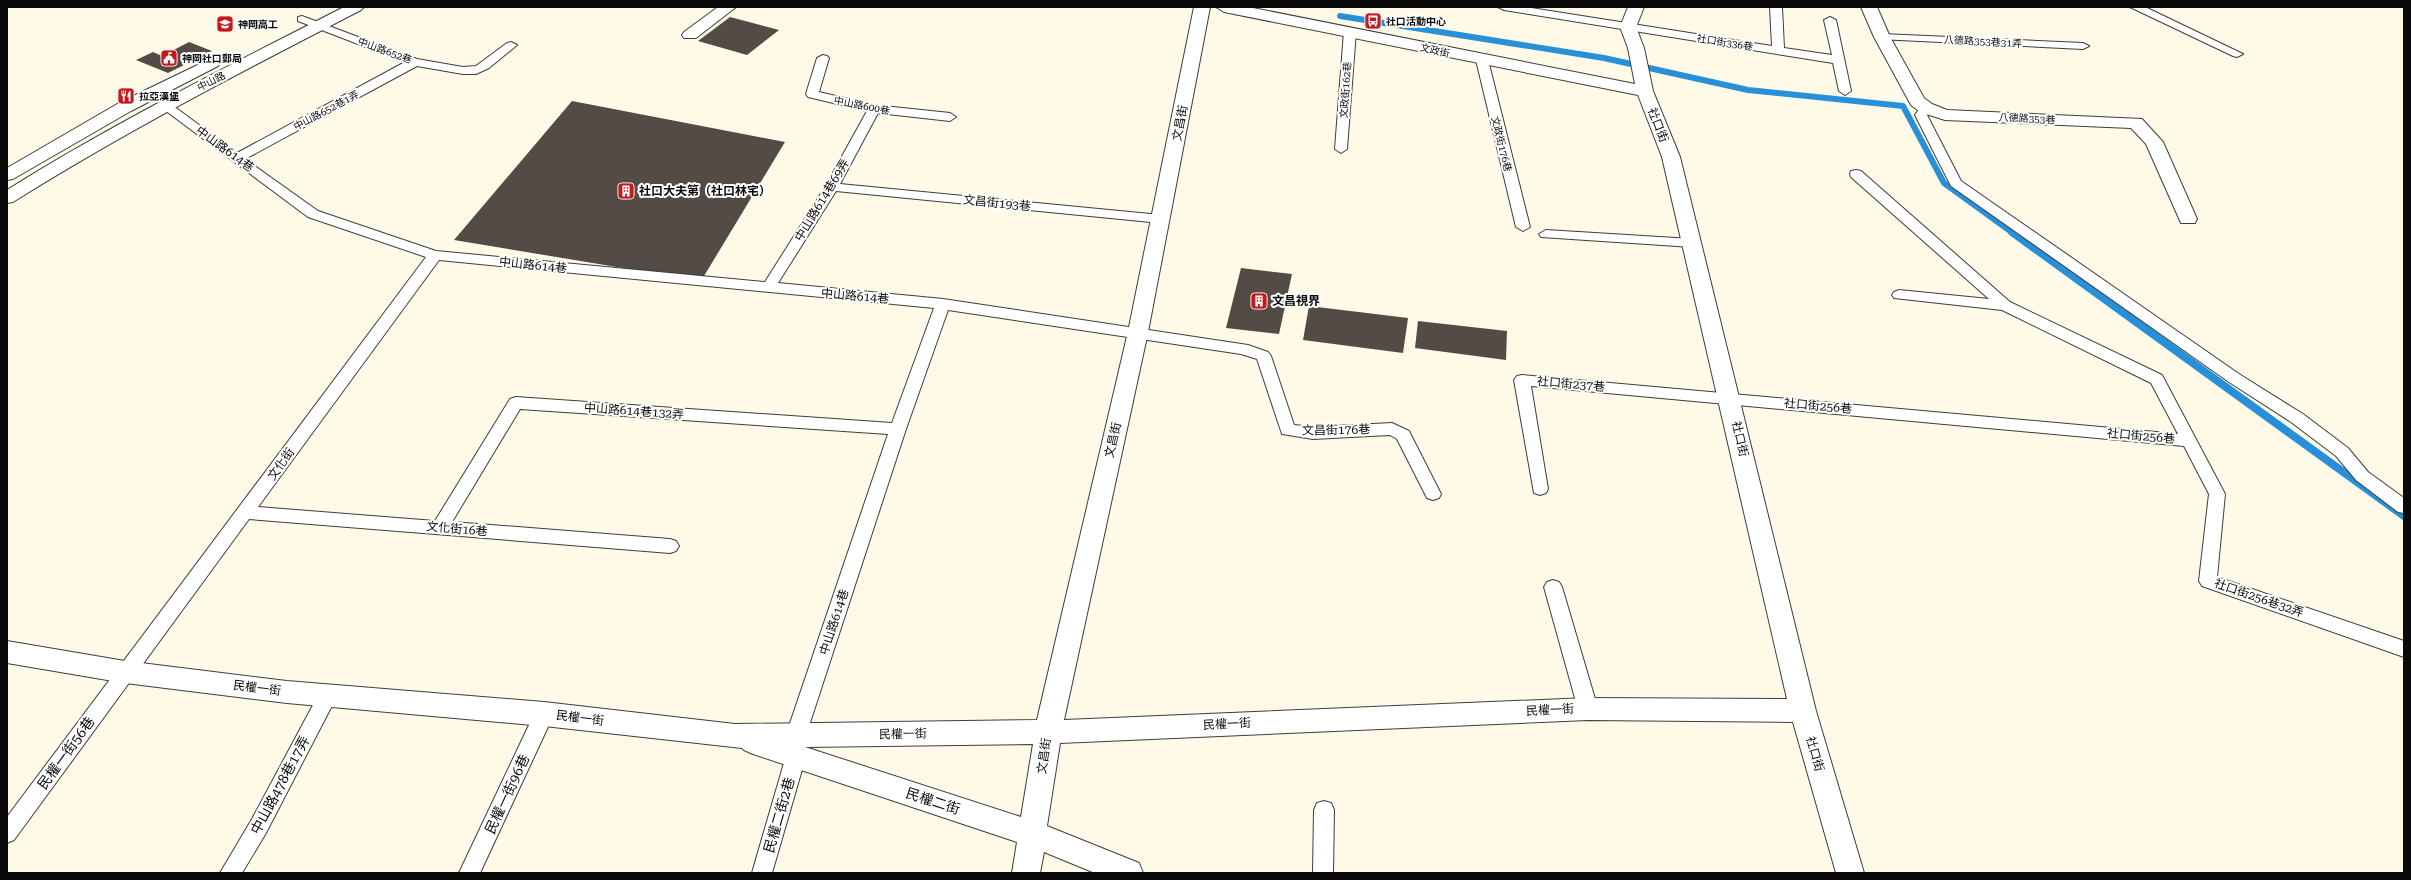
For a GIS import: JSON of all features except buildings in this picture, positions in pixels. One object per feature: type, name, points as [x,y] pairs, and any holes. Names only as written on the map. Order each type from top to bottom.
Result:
[{"type":"street","name":"中山路","points":[[7,174],[124,107],[326,7]]},
{"type":"street","name":"中山路","points":[[7,198],[164,105],[356,7]]},
{"type":"street","points":[[690,35],[728,7]]},
{"type":"street","name":"文昌街","points":[[1026,873],[1048,732],[1138,332],[1202,7]]},
{"type":"street","name":"文政街","points":[[1224,7],[1350,31],[1482,60],[1641,74]]},
{"type":"street","points":[[1628,27],[1636,7]]},
{"type":"street","name":"八德路353巷","points":[[1869,7],[1882,36],[1917,101],[1926,108],[1945,115],[2136,123],[2154,142],[2188,219]]},
{"type":"street","name":"社口街","points":[[1628,27],[1641,74],[1671,158],[1730,397],[1803,711],[1850,873]]},
{"type":"street","name":"民權一街","points":[[7,652],[125,672],[328,696],[544,714],[735,736]]},
{"type":"street","name":"民權一街","points":[[796,746],[1048,732],[1588,708],[1628,711],[1803,711]]},
{"type":"street","name":"民權二街","points":[[735,736],[796,746],[1033,834],[1129,873]]},
{"type":"lane","name":"社口街336巷","points":[[1504,7],[1838,60]]},
{"type":"lane","points":[[1776,7],[1778,50]]},
{"type":"lane","points":[[2136,7],[2237,54]]},
{"type":"lane","name":"中山路652巷","points":[[302,19],[415,62],[430,62],[458,70],[476,70],[511,44]]},
{"type":"lane","points":[[1830,20],[1845,91]]},
{"type":"lane","name":"文政街162巷","points":[[1341,149],[1350,31]]},
{"type":"lane","name":"八德路353巷31弄","points":[[1882,36],[2083,46]]},
{"type":"lane","name":"中山路600巷","points":[[823,58],[812,94],[874,109],[950,117]]},
{"type":"lane","name":"文政街176巷","points":[[1482,60],[1523,227]]},
{"type":"lane","name":"中山路652巷1弄","points":[[237,158],[415,62]]},
{"type":"lane","name":"中山路614巷","points":[[164,105],[313,214],[435,255],[942,304],[1138,332]]},
{"type":"lane","points":[[1926,108],[1920,115],[1956,183],[2234,378],[2297,418],[2342,452],[2362,476],[2404,507]]},
{"type":"lane","name":"中山路614巷69弄","points":[[768,288],[832,187],[874,109]]},
{"type":"lane","name":"社口街256巷","points":[[1856,174],[2005,305],[2157,379],[2189,441]]},
{"type":"lane","name":"文昌街193巷","points":[[832,187],[1161,219]]},
{"type":"lane","points":[[1546,234],[1692,243]]},
{"type":"lane","name":"文化街","points":[[125,672],[435,255]]},
{"type":"lane","points":[[1899,295],[2005,305]]},
{"type":"lane","name":"中山路614巷","points":[[796,746],[898,429],[942,304]]},
{"type":"lane","name":"文昌街176巷","points":[[1138,332],[1243,349],[1263,356],[1288,430],[1313,433],[1392,429],[1403,435],[1433,494]]},
{"type":"lane","name":"社口街237巷","points":[[1540,489],[1522,380],[1730,397]]},
{"type":"lane","name":"社口街256巷","points":[[1730,397],[2189,441]]},
{"type":"lane","name":"中山路614巷132弄","points":[[439,528],[516,404],[898,429]]},
{"type":"lane","name":"社口街256巷32弄","points":[[2189,441],[2217,494],[2208,581],[2404,649]]},
{"type":"lane","name":"文化街16巷","points":[[245,512],[670,546]]},
{"type":"lane","points":[[1553,587],[1588,708]]},
{"type":"lane","name":"民權一街56巷","points":[[7,833],[125,672]]},
{"type":"lane","name":"中山路478巷17弄","points":[[230,873],[259,826],[328,696]]},
{"type":"lane","name":"民權一街96巷","points":[[469,873],[544,714]]},
{"type":"lane","name":"民權二街2巷","points":[[762,873],[796,746]]},
{"type":"lane","points":[[1323,873],[1324,810]]},
{"type":"waterway","points":[[1340,16],[1604,58],[1748,90],[1903,106],[1944,183],[2013,233]]},
{"type":"waterway","points":[[2012,232],[2404,516]]},
{"type":"place","name":"社口活動中心","points":[[1373,21]]},
{"type":"place","name":"神岡高工","points":[[225,24]]},
{"type":"place","name":"神岡社口郵局","points":[[169,58]]},
{"type":"place","name":"拉亞漢堡","points":[[126,96]]},
{"type":"place","name":"社口大夫第（社口林宅）","points":[[626,191]]},
{"type":"place","name":"文昌視界","points":[[1259,301]]}]
